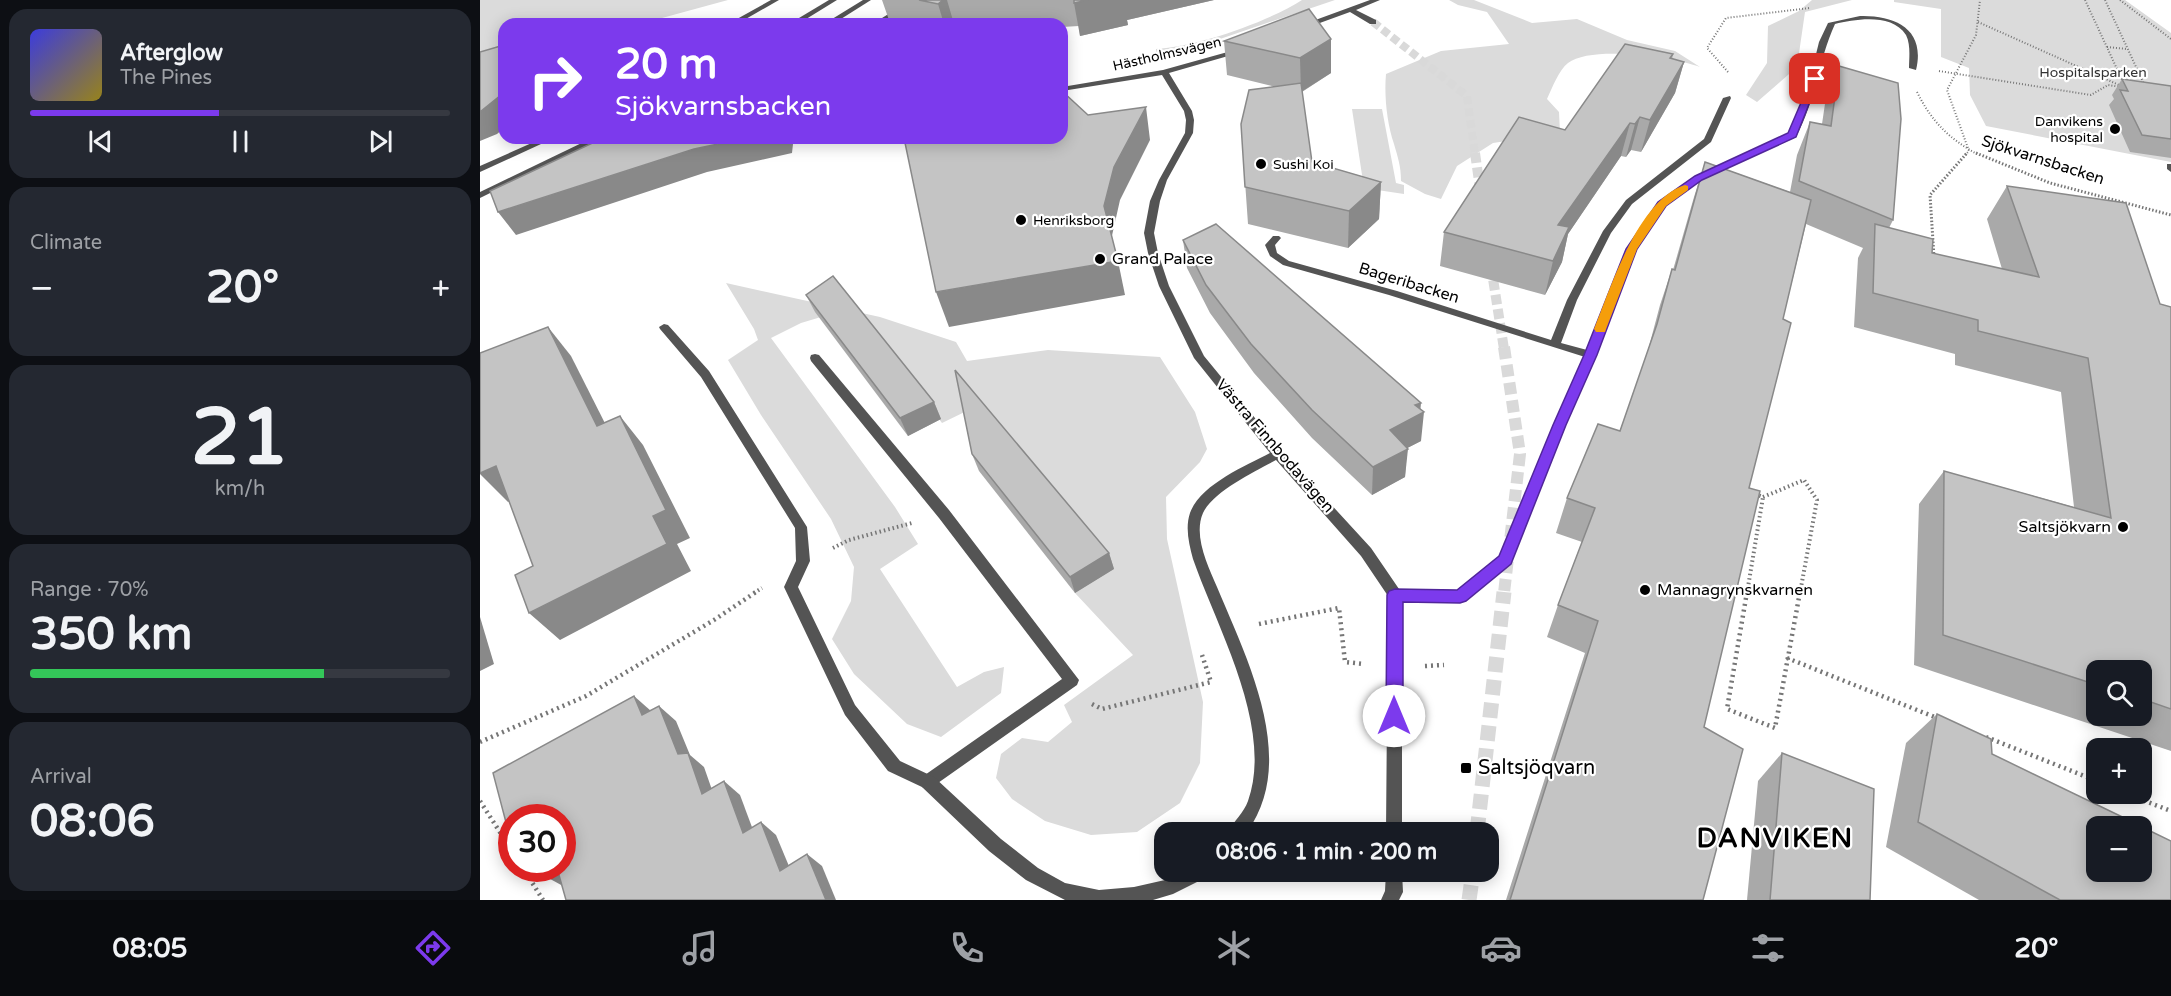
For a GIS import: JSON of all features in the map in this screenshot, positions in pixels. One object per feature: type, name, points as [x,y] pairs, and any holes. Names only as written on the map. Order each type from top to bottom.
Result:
[{"type":"street","points":[[743,18],[776,0]]},
{"type":"street","points":[[803,18],[834,0]]},
{"type":"street","points":[[838,18],[868,0]]},
{"type":"street","points":[[886,18],[916,0]]},
{"type":"street","points":[[1292,31],[1377,0]]},
{"type":"street","points":[[1351,10],[1373,22]]},
{"type":"street","points":[[1394,822],[1395,595],[1460,596],[1505,560],[1559,425],[1591,355],[1631,249],[1662,204],[1698,178],[1792,135],[1810,95],[1823,42],[1832,23],[1852,17],[1869,17],[1896,24],[1907,31],[1913,46],[1912,68]]},
{"type":"street","name":"Hästholmsvägen","points":[[1068,88],[1164,72],[1250,46]]},
{"type":"street","name":"Västra Finnbodavägen","points":[[1164,72],[1188,111],[1189,133],[1163,180],[1155,201],[1149,232],[1164,286],[1199,358],[1278,454],[1366,552],[1395,595]]},
{"type":"street","points":[[1555,345],[1572,300],[1606,234],[1629,202],[1708,140],[1727,98]]},
{"type":"street","points":[[480,169],[536,144]]},
{"type":"street","points":[[480,195],[586,144]]},
{"type":"street","name":"Bageribacken","points":[[1276,238],[1270,244],[1273,254],[1286,263],[1393,292],[1591,355]]},
{"type":"street","points":[[664,327],[705,374],[801,527],[803,561],[791,587],[850,710],[894,766],[928,782],[995,845],[1032,874],[1063,891],[1099,899],[1134,896],[1167,888],[1179,882]]},
{"type":"street","points":[[815,358],[944,514],[1072,680],[928,782]]},
{"type":"street","points":[[1243,822],[1255,804],[1261,777],[1261,748],[1257,719],[1240,664],[1202,566],[1194,524],[1198,509],[1220,488],[1278,454]]},
{"type":"street","points":[[1390,900],[1394,892],[1394,882]]},
{"type":"path","points":[[1934,259],[1930,195],[1970,151],[1947,90],[1976,35],[1980,0]]},
{"type":"path","points":[[2085,0],[2125,87]]},
{"type":"path","points":[[2105,0],[2147,90]]},
{"type":"path","points":[[2120,0],[2171,39]]},
{"type":"path","points":[[1712,54],[1707,48],[1726,18],[1819,6]]},
{"type":"path","points":[[1978,22],[2125,87]]},
{"type":"path","points":[[2107,46],[2128,49]]},
{"type":"path","name":"Sjökvarnsbacken","points":[[1912,68],[1917,92],[1929,116],[1942,132],[1970,151],[2038,178],[2171,215]]},
{"type":"path","points":[[1954,74],[2091,95],[2108,85],[2125,87]]},
{"type":"path","points":[[1753,493],[1763,497],[1804,480],[1817,500],[1775,728],[1727,709],[1763,497]]},
{"type":"path","points":[[480,742],[586,696],[714,620],[803,561],[849,540],[944,514]]},
{"type":"path","points":[[1262,623],[1325,610]]},
{"type":"path","points":[[1787,658],[1942,720]]},
{"type":"path","points":[[1072,680],[1089,702],[1102,709],[1211,682]]},
{"type":"path","points":[[1975,733],[2086,778]]},
{"type":"path","points":[[480,801],[498,829]]},
{"type":"path","points":[[2152,804],[2171,811]]},
{"type":"path","points":[[532,882],[543,900]]},
{"type":"green space","points":[[480,0],[728,0],[662,18],[498,18],[498,64],[480,68]]},
{"type":"green space","points":[[1302,0],[1335,0],[1220,39],[1170,52],[1156,52],[1156,49],[1191,44],[1251,25]]},
{"type":"green space","points":[[1449,0],[1474,0],[1532,23],[1577,19],[1627,40],[1675,51],[1700,67],[1633,54],[1595,55],[1568,63],[1547,99],[1559,112],[1560,133],[1493,143],[1457,166],[1441,199],[1425,194],[1401,181],[1399,162],[1388,119],[1386,74],[1441,51],[1509,44],[1487,12],[1458,5]]},
{"type":"green space","points":[[1812,0],[1852,0],[1805,12],[1797,67],[1757,102],[1746,95],[1767,63],[1768,26],[1799,11]]},
{"type":"green space","name":"Hospitalsparken","points":[[1894,0],[2125,0],[2171,33],[2171,162],[1986,126],[1970,95],[1969,68],[1941,57],[1941,9],[1894,2]]},
{"type":"green space","points":[[1352,109],[1382,109],[1396,183],[1404,185],[1404,194],[1364,188]]},
{"type":"green space","points":[[726,283],[880,317],[956,342],[967,361],[1048,350],[1160,357],[1195,412],[1207,449],[1200,462],[1166,497],[1167,539],[1203,702],[1200,763],[1180,803],[1137,832],[1091,835],[1045,821],[1012,799],[996,778],[1001,754],[1022,738],[1048,742],[1072,722],[1064,705],[1133,655],[1075,593],[1114,569],[977,406],[942,423],[868,327],[821,317],[801,323],[771,338],[895,507],[918,544],[880,569],[957,687],[984,672],[1004,667],[1001,693],[941,737],[907,724],[854,674],[832,639],[851,601],[854,567],[831,519],[761,415],[728,360],[758,340],[754,329]]},
{"type":"building","points":[[919,0],[943,0],[938,4]]},
{"type":"building","points":[[1309,9],[1331,39],[1300,58],[1224,41]]},
{"type":"building","points":[[1625,44],[1673,54],[1670,58],[1684,62],[1650,120],[1640,117],[1635,124],[1630,123],[1558,225],[1569,227],[1553,261],[1444,232],[1519,117],[1565,130]]},
{"type":"building","points":[[498,47],[498,97],[480,112],[480,52]]},
{"type":"building","points":[[1839,66],[1898,83],[1901,119],[1893,220],[1799,181],[1810,122],[1831,126]]},
{"type":"building","points":[[2122,79],[2171,86],[2171,139],[2142,135],[2120,90],[2128,91]]},
{"type":"building","points":[[1301,83],[1312,162],[1381,182],[1349,211],[1245,187],[1241,124],[1249,90]]},
{"type":"building","name":"Henriksborg","points":[[1068,97],[1088,115],[1146,107],[1114,167],[1104,206],[1118,261],[936,292],[905,144],[1068,144]]},
{"type":"building","points":[[590,144],[718,144],[694,149],[498,212],[490,191]]},
{"type":"building","points":[[1705,162],[1811,200],[1783,319],[1791,323],[1749,488],[1760,491],[1704,727],[1743,749],[1703,900],[1510,900],[1598,621],[1558,605],[1595,508],[1567,498],[1598,424],[1620,431],[1657,324],[1672,269],[1675,270]]},
{"type":"building","name":"Saltsjökvarn","points":[[2007,186],[2126,203],[2160,304],[2171,307],[2171,709],[2152,702],[2152,660],[2086,660],[2086,681],[1943,635],[1944,471],[2111,518],[2088,358],[1978,331],[1978,320],[1873,293],[1875,224],[1933,239],[1932,253],[2039,277]]},
{"type":"building","points":[[1216,224],[1421,403],[1415,405],[1424,412],[1390,430],[1408,449],[1373,467],[1312,410],[1251,344],[1206,285],[1183,240]]},
{"type":"building","points":[[833,276],[934,402],[900,418],[806,295]]},
{"type":"building","points":[[548,327],[597,426],[620,416],[666,510],[653,516],[667,544],[529,613],[515,575],[533,566],[496,466],[480,473],[480,353]]},
{"type":"building","points":[[955,370],[1109,553],[1070,577],[972,454]]},
{"type":"building","points":[[634,696],[642,715],[659,706],[678,754],[688,753],[702,794],[724,781],[743,833],[761,822],[780,871],[807,854],[826,900],[566,900],[561,882],[576,882],[576,804],[501,804],[493,773]]},
{"type":"building","points":[[1937,714],[1991,739],[1992,754],[2086,799],[2086,804],[2095,804],[2120,816],[2086,816],[2086,882],[2152,882],[2152,832],[2171,841],[2171,900],[2060,900],[1918,822]]},
{"type":"building","points":[[1782,753],[1874,789],[1870,900],[1770,900]]},
{"type":"tunnel","points":[[1373,22],[1467,96],[1475,155]]},
{"type":"tunnel","points":[[1475,153],[1481,195]]},
{"type":"tunnel","points":[[1491,266],[1504,349]]},
{"type":"tunnel","points":[[1504,347],[1520,454],[1504,593]]},
{"type":"tunnel","points":[[1478,822],[1504,592]]},
{"type":"tunnel","points":[[1469,900],[1472,882]]},
{"type":"slow traffic","points":[[1600,329],[1631,249],[1662,204],[1685,188]]},
{"type":"place","name":"Danvikens hospital","points":[[2115,129]]},
{"type":"place","name":"Sushi Koi","points":[[1261,164]]},
{"type":"place","name":"Henriksborg","points":[[1021,220]]},
{"type":"place","name":"Grand Palace","points":[[1100,259]]},
{"type":"place","name":"Saltsjökvarn","points":[[2123,527]]},
{"type":"place","name":"Mannagrynskvarnen","points":[[1645,590]]},
{"type":"place","name":"Saltsjöqvarn","points":[[1466,768]]},
{"type":"district","name":"DANVIKEN","points":[[1775,838]]},
{"type":"route","points":[[1394,716],[1395,595],[1460,596],[1505,560],[1559,425],[1591,355],[1631,249],[1662,204],[1698,178],[1792,135],[1815,79]]}]
